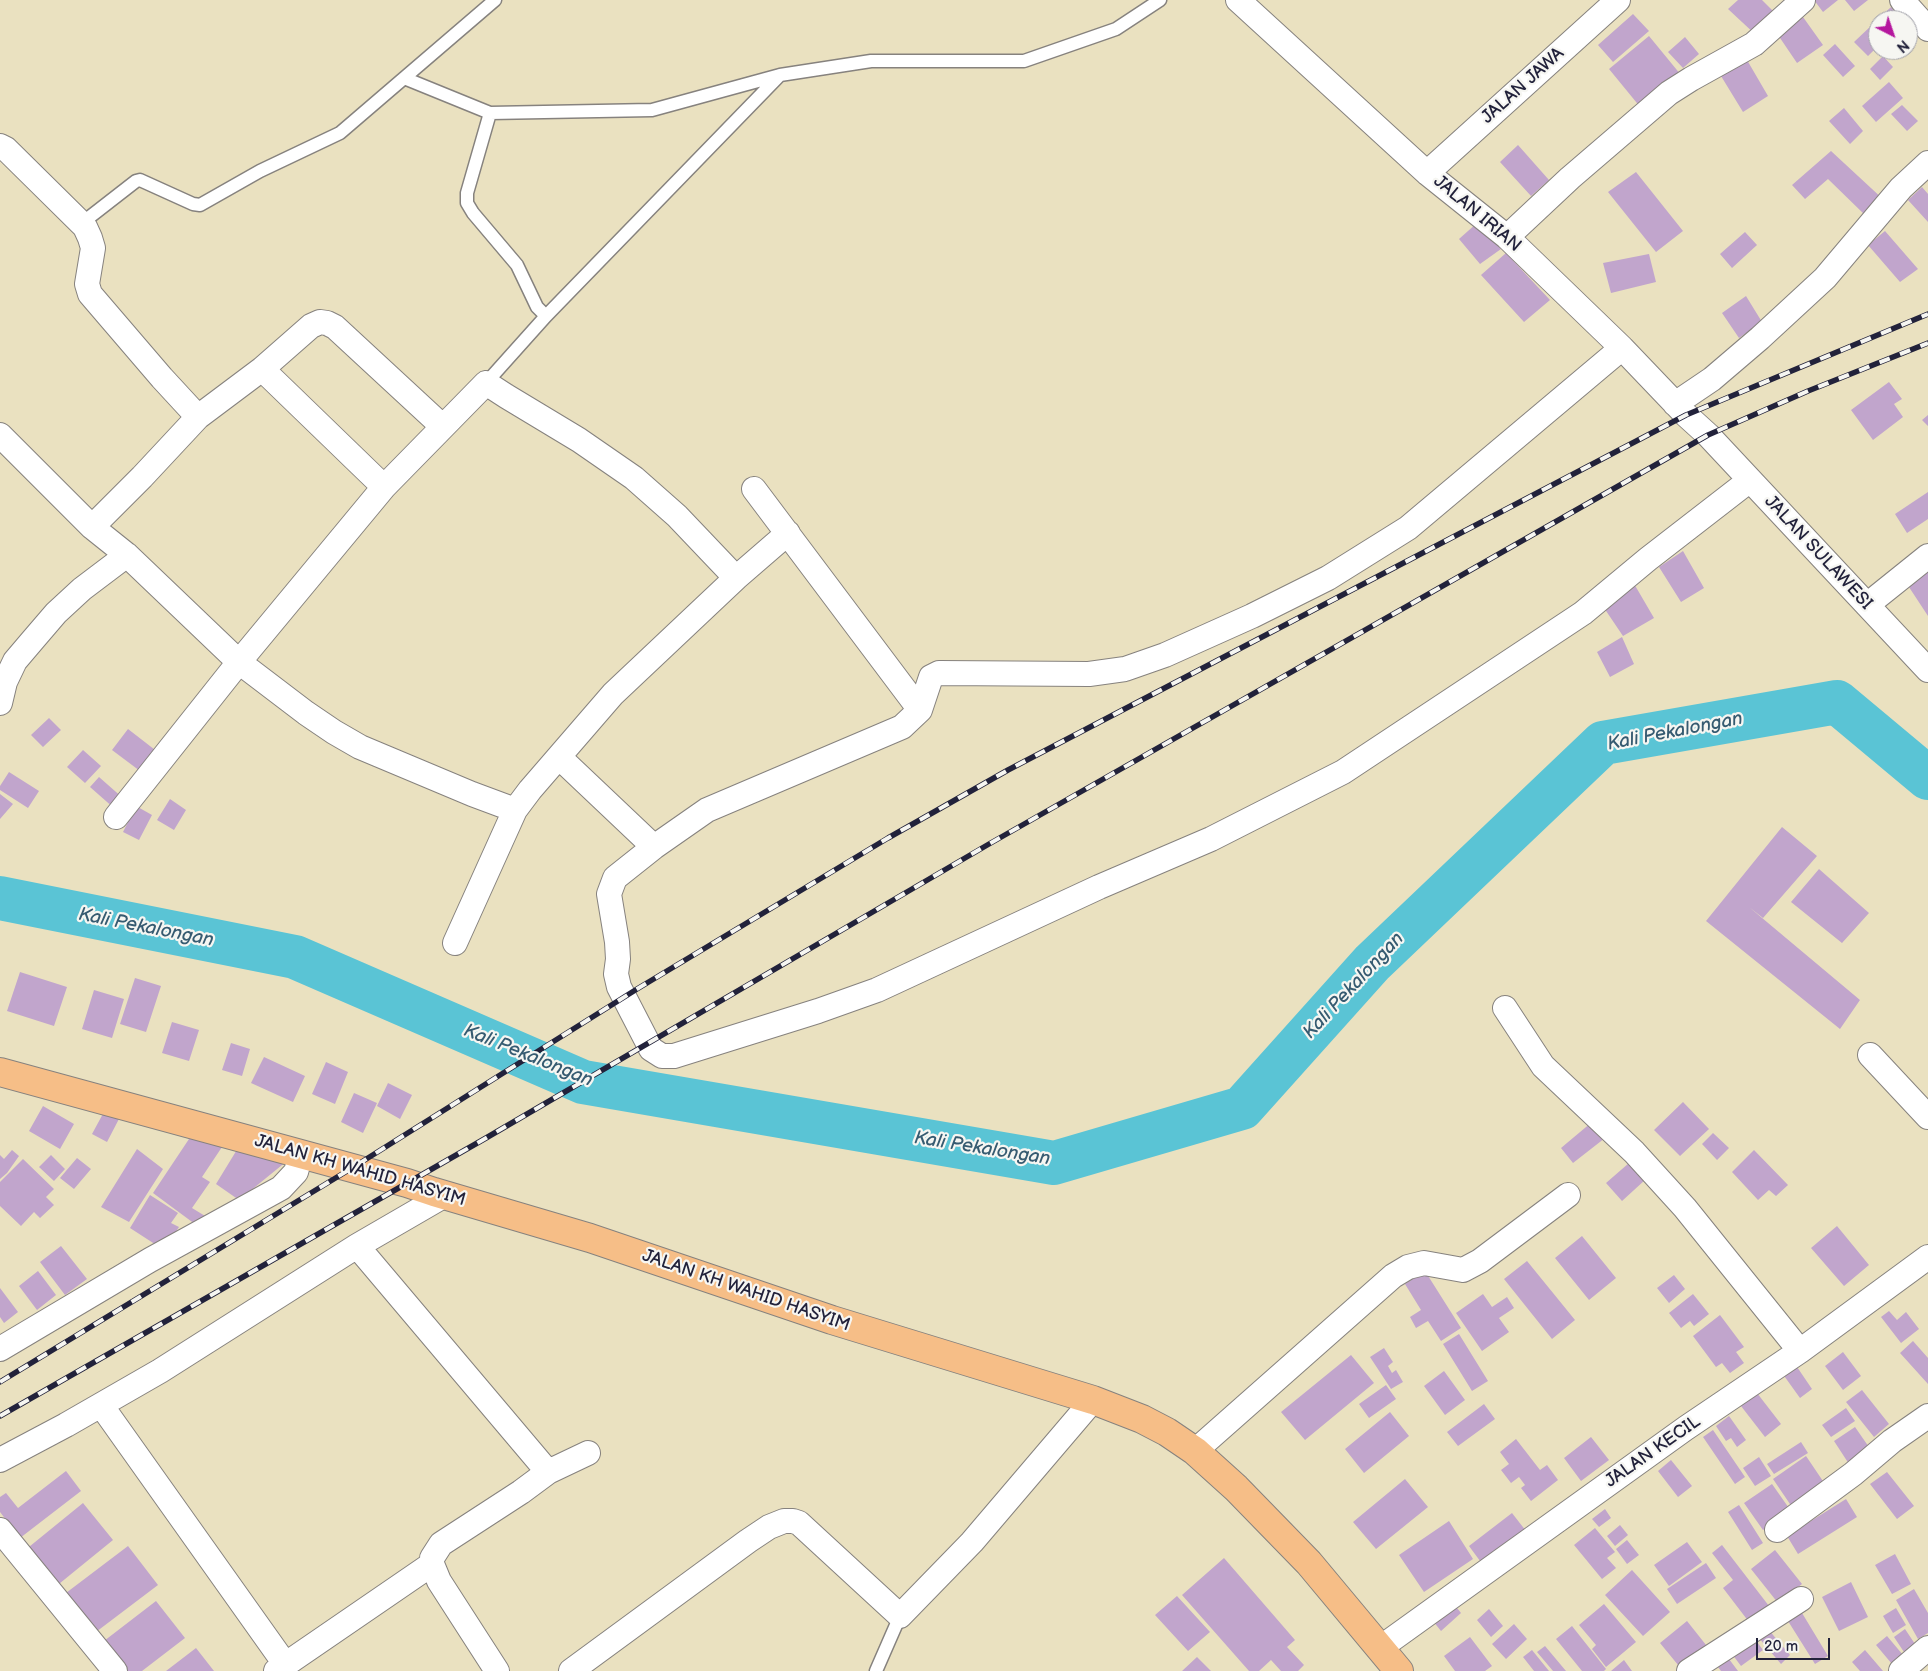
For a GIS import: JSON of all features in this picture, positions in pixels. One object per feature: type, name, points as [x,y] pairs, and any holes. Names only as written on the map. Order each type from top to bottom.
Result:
[{"type":"main road","name":"JALAN KH WAHID HASYIM","points":[[0,1072],[407,1182],[444,1195],[590,1238],[832,1320],[1093,1400],[1142,1419],[1167,1432],[1195,1451],[1236,1488],[1309,1563],[1399,1671]]},
{"type":"street","name":"JALAN JAWA","points":[[1427,173],[1618,0]]},
{"type":"street","points":[[1507,237],[1570,178],[1669,93],[1691,78],[1754,44],[1803,0]]},
{"type":"street","points":[[1902,0],[1928,29]]},
{"type":"street","name":"JALAN IRIAN","points":[[1252,4],[1427,173],[1507,237],[1622,348],[1708,436]]},
{"type":"street","points":[[0,146],[6,149],[82,223],[93,248],[87,284],[90,294],[198,417]]},
{"type":"street","points":[[1675,404],[1726,367],[1825,278],[1901,188],[1928,163]]},
{"type":"street","points":[[92,527],[198,417],[262,369],[311,326],[320,322],[335,327],[442,426]]},
{"type":"street","points":[[1622,348],[1408,528],[1328,578],[1226,628],[1165,655],[1125,669],[1089,674],[939,673],[931,677],[920,710],[902,727],[707,810],[654,847],[615,878],[609,894],[617,942],[618,959],[616,974],[619,987],[651,1049],[662,1056],[674,1056],[818,1011],[877,990],[1099,887],[1211,839],[1343,772],[1582,613],[1750,480]]},
{"type":"street","points":[[262,369],[384,487]]},
{"type":"street","points":[[116,817],[239,662],[384,487],[486,383],[584,444],[634,478],[677,516],[736,578]]},
{"type":"street","points":[[0,435],[92,527],[126,554],[239,662],[334,732],[360,747],[401,765],[515,810]]},
{"type":"street","name":"JALAN SULAWESI","points":[[1708,436],[1928,670]]},
{"type":"street","points":[[754,488],[920,710]]},
{"type":"street","points":[[455,943],[515,810],[530,790],[613,694],[736,578],[788,533]]},
{"type":"street","points":[[0,703],[5,682],[15,661],[56,613],[82,589],[126,554]]},
{"type":"street","points":[[1867,605],[1928,556]]},
{"type":"street","points":[[559,757],[654,847]]},
{"type":"street","points":[[1505,1008],[1543,1066],[1634,1152],[1685,1208],[1800,1351]]},
{"type":"street","points":[[1870,1054],[1928,1117]]},
{"type":"street","points":[[0,1349],[150,1260],[281,1188],[296,1172],[301,1154]]},
{"type":"street","points":[[0,1460],[160,1371],[357,1246],[444,1195]]},
{"type":"street","points":[[1195,1451],[1393,1276],[1408,1267],[1424,1263],[1463,1270],[1480,1261],[1568,1195]]},
{"type":"street","points":[[357,1246],[548,1472]]},
{"type":"street","name":"JALAN KECIL","points":[[1380,1648],[1686,1428],[1800,1351],[1928,1257]]},
{"type":"street","points":[[571,1671],[748,1541],[769,1527],[784,1521],[800,1523],[900,1616],[972,1542],[1093,1400]]},
{"type":"street","points":[[101,1405],[280,1668],[432,1564]]},
{"type":"street","points":[[1777,1530],[1853,1474],[1892,1441],[1928,1416]]},
{"type":"street","points":[[497,1671],[439,1582],[432,1564],[434,1554],[440,1544],[521,1492],[548,1472],[588,1453]]},
{"type":"street","points":[[0,1530],[115,1671]]},
{"type":"street","points":[[1689,1671],[1801,1599]]},
{"type":"street","points":[[1901,1671],[1927,1651]]},
{"type":"lane","points":[[82,223],[136,180],[140,180],[193,204],[200,204],[207,202],[260,171],[340,133],[495,0]]},
{"type":"lane","points":[[404,78],[490,113],[652,110],[780,75],[871,61],[1024,61],[1116,29],[1160,0]]},
{"type":"lane","points":[[486,383],[546,316],[780,75]]},
{"type":"lane","points":[[490,113],[467,193],[467,203],[473,213],[517,265],[537,307],[546,316]]},
{"type":"lane","points":[[876,1671],[900,1616]]},
{"type":"building","points":[[1738,0],[1762,0],[1778,16],[1757,36],[1728,9]]},
{"type":"building","points":[[1814,0],[1838,0],[1823,12]]},
{"type":"building","points":[[1845,0],[1868,0],[1854,11]]},
{"type":"building","points":[[1633,14],[1649,31],[1613,62],[1598,45]]},
{"type":"building","points":[[1803,17],[1823,45],[1797,63],[1778,35]]},
{"type":"building","points":[[1868,29],[1868,56],[1854,42]]},
{"type":"building","points":[[1649,36],[1681,75],[1641,108],[1609,69]]},
{"type":"building","points":[[1685,37],[1699,54],[1683,68],[1668,52]]},
{"type":"building","points":[[1835,44],[1855,66],[1843,77],[1823,55]]},
{"type":"building","points":[[1747,60],[1768,96],[1743,112],[1721,76]]},
{"type":"building","points":[[1879,60],[1887,60],[1893,67],[1880,80],[1870,69]]},
{"type":"building","points":[[1889,82],[1903,98],[1876,122],[1862,106]]},
{"type":"building","points":[[1902,105],[1918,121],[1907,131],[1891,114]]},
{"type":"building","points":[[1844,108],[1863,131],[1850,144],[1829,121]]},
{"type":"building","points":[[1518,145],[1549,180],[1531,196],[1500,162]]},
{"type":"building","points":[[1831,151],[1885,201],[1866,216],[1828,179],[1805,199],[1792,185]]},
{"type":"building","points":[[1636,172],[1683,231],[1656,252],[1608,192]]},
{"type":"building","points":[[1922,187],[1928,194],[1928,222],[1908,200]]},
{"type":"building","points":[[1477,223],[1501,249],[1480,264],[1459,239]]},
{"type":"building","points":[[1885,231],[1918,269],[1900,282],[1868,245]]},
{"type":"building","points":[[1745,232],[1757,245],[1732,268],[1720,254]]},
{"type":"building","points":[[1506,253],[1550,300],[1524,322],[1481,275]]},
{"type":"building","points":[[1649,254],[1656,282],[1611,293],[1603,263]]},
{"type":"building","points":[[1746,296],[1762,322],[1739,338],[1722,313]]},
{"type":"building","points":[[1889,382],[1902,399],[1894,404],[1903,417],[1873,440],[1851,410]]},
{"type":"building","points":[[1928,415],[1928,426],[1922,420]]},
{"type":"building","points":[[1928,492],[1928,519],[1907,533],[1895,514]]},
{"type":"building","points":[[1683,551],[1704,588],[1681,602],[1659,567]]},
{"type":"building","points":[[1928,565],[1928,616],[1905,581]]},
{"type":"building","points":[[1633,582],[1654,618],[1623,636],[1600,602]]},
{"type":"building","points":[[1622,637],[1634,664],[1610,677],[1597,652]]},
{"type":"building","points":[[49,718],[61,730],[43,747],[31,735]]},
{"type":"building","points":[[128,729],[159,753],[144,774],[112,750]]},
{"type":"building","points":[[83,750],[101,766],[85,783],[67,767]]},
{"type":"building","points":[[9,772],[39,791],[28,808],[0,790],[0,786]]},
{"type":"building","points":[[99,777],[124,799],[115,809],[90,787]]},
{"type":"building","points":[[0,794],[13,804],[0,819]]},
{"type":"building","points":[[170,799],[186,810],[174,830],[157,820]]},
{"type":"building","points":[[136,806],[152,815],[139,840],[123,832]]},
{"type":"building","points":[[1782,827],[1817,856],[1763,918],[1749,907],[1860,1000],[1840,1029],[1706,921]]},
{"type":"building","points":[[1819,869],[1869,913],[1842,943],[1791,902]]},
{"type":"building","points":[[20,972],[67,987],[54,1026],[7,1011]]},
{"type":"building","points":[[135,978],[161,986],[146,1032],[120,1024]]},
{"type":"building","points":[[94,990],[124,999],[112,1038],[82,1029]]},
{"type":"building","points":[[172,1022],[199,1030],[189,1061],[162,1053]]},
{"type":"building","points":[[231,1043],[250,1049],[242,1076],[222,1070]]},
{"type":"building","points":[[264,1057],[305,1076],[293,1102],[251,1083]]},
{"type":"building","points":[[326,1062],[348,1072],[335,1104],[312,1094]]},
{"type":"building","points":[[388,1083],[412,1095],[400,1119],[377,1106]]},
{"type":"building","points":[[354,1093],[377,1103],[363,1133],[341,1122]]},
{"type":"building","points":[[1683,1102],[1709,1129],[1680,1156],[1654,1130]]},
{"type":"building","points":[[43,1106],[74,1124],[60,1149],[29,1131]]},
{"type":"building","points":[[105,1110],[120,1117],[107,1142],[92,1134]]},
{"type":"building","points":[[1592,1122],[1605,1138],[1573,1163],[1561,1148]]},
{"type":"building","points":[[195,1130],[222,1147],[202,1177],[210,1182],[192,1208],[210,1219],[203,1230],[153,1193]]},
{"type":"building","points":[[1713,1133],[1729,1148],[1717,1160],[1702,1144]]},
{"type":"building","points":[[238,1148],[287,1161],[239,1200],[216,1184]]},
{"type":"building","points":[[137,1149],[163,1169],[129,1222],[101,1207]]},
{"type":"building","points":[[12,1150],[19,1156],[7,1173],[0,1179],[0,1155],[4,1159]]},
{"type":"building","points":[[1754,1150],[1788,1185],[1776,1196],[1769,1190],[1758,1200],[1732,1172]]},
{"type":"building","points":[[51,1155],[65,1169],[54,1181],[39,1167]]},
{"type":"building","points":[[77,1158],[91,1169],[74,1189],[60,1178]]},
{"type":"building","points":[[23,1159],[54,1189],[46,1197],[54,1205],[40,1218],[34,1212],[21,1226],[0,1206],[0,1182]]},
{"type":"building","points":[[1629,1163],[1645,1180],[1622,1201],[1606,1183]]},
{"type":"building","points":[[150,1195],[178,1213],[171,1223],[179,1227],[164,1250],[130,1228]]},
{"type":"building","points":[[1837,1226],[1869,1265],[1844,1286],[1811,1248]]},
{"type":"building","points":[[1582,1236],[1616,1278],[1589,1300],[1555,1258]]},
{"type":"building","points":[[61,1246],[87,1279],[65,1295],[40,1262]]},
{"type":"building","points":[[1527,1261],[1575,1320],[1552,1339],[1504,1279]]},
{"type":"building","points":[[38,1271],[56,1295],[37,1310],[19,1286]]},
{"type":"building","points":[[1425,1271],[1461,1328],[1441,1341],[1428,1321],[1416,1328],[1410,1317],[1421,1310],[1405,1284]]},
{"type":"building","points":[[1674,1275],[1685,1289],[1669,1303],[1657,1288]]},
{"type":"building","points":[[0,1288],[18,1312],[4,1323],[0,1317]]},
{"type":"building","points":[[1483,1294],[1492,1307],[1507,1297],[1514,1308],[1499,1318],[1509,1332],[1482,1351],[1456,1313]]},
{"type":"building","points":[[1693,1294],[1709,1314],[1694,1326],[1690,1321],[1681,1328],[1669,1313]]},
{"type":"building","points":[[1889,1311],[1897,1320],[1906,1312],[1919,1329],[1901,1343],[1881,1317]]},
{"type":"building","points":[[1720,1315],[1744,1347],[1736,1352],[1744,1363],[1730,1373],[1722,1363],[1716,1367],[1693,1336]]},
{"type":"building","points":[[1459,1334],[1488,1381],[1472,1391],[1443,1344]]},
{"type":"building","points":[[1913,1341],[1928,1358],[1928,1384],[1900,1353]]},
{"type":"building","points":[[1384,1348],[1393,1362],[1388,1366],[1392,1373],[1396,1370],[1403,1382],[1391,1389],[1370,1357]]},
{"type":"building","points":[[1843,1352],[1861,1376],[1843,1390],[1825,1366]]},
{"type":"building","points":[[1351,1355],[1374,1383],[1305,1440],[1281,1412]]},
{"type":"building","points":[[1795,1364],[1812,1389],[1800,1398],[1782,1373]]},
{"type":"building","points":[[1444,1371],[1465,1400],[1445,1415],[1424,1386]]},
{"type":"building","points":[[1386,1385],[1396,1399],[1369,1418],[1359,1404]]},
{"type":"building","points":[[1862,1390],[1889,1424],[1874,1437],[1846,1402]]},
{"type":"building","points":[[1757,1393],[1781,1424],[1765,1437],[1741,1406]]},
{"type":"building","points":[[1484,1404],[1495,1419],[1458,1446],[1447,1432]]},
{"type":"building","points":[[1846,1408],[1855,1421],[1831,1437],[1822,1425]]},
{"type":"building","points":[[1390,1412],[1409,1436],[1364,1473],[1345,1449]]},
{"type":"building","points":[[1729,1416],[1746,1440],[1737,1447],[1731,1438],[1726,1441],[1716,1426]]},
{"type":"building","points":[[1855,1427],[1871,1450],[1849,1464],[1834,1441]]},
{"type":"building","points":[[1713,1430],[1745,1477],[1735,1484],[1703,1437]]},
{"type":"building","points":[[1591,1437],[1609,1460],[1581,1481],[1564,1458]]},
{"type":"building","points":[[1516,1439],[1540,1470],[1547,1465],[1558,1480],[1531,1501],[1521,1488],[1525,1485],[1519,1477],[1511,1483],[1501,1470],[1509,1464],[1500,1452]]},
{"type":"building","points":[[1801,1442],[1808,1453],[1774,1474],[1767,1464]]},
{"type":"building","points":[[1806,1456],[1829,1490],[1792,1507],[1773,1479]]},
{"type":"building","points":[[1759,1457],[1771,1476],[1755,1486],[1743,1468]]},
{"type":"building","points":[[1671,1460],[1692,1486],[1678,1497],[1658,1471]]},
{"type":"building","points":[[66,1471],[81,1491],[20,1538],[0,1512],[0,1497],[6,1493],[18,1508]]},
{"type":"building","points":[[1887,1472],[1914,1506],[1897,1519],[1870,1484]]},
{"type":"building","points":[[1405,1479],[1428,1507],[1376,1549],[1353,1522]]},
{"type":"building","points":[[1772,1484],[1791,1511],[1763,1530],[1744,1503]]},
{"type":"building","points":[[1846,1499],[1857,1517],[1798,1554],[1787,1536]]},
{"type":"building","points":[[83,1503],[113,1540],[54,1588],[24,1551]]},
{"type":"building","points":[[1739,1505],[1763,1543],[1752,1550],[1728,1512]]},
{"type":"building","points":[[1605,1509],[1611,1518],[1599,1527],[1592,1519]]},
{"type":"building","points":[[1512,1513],[1526,1531],[1483,1565],[1469,1546]]},
{"type":"building","points":[[1449,1521],[1473,1559],[1424,1592],[1399,1555]]},
{"type":"building","points":[[1620,1525],[1628,1535],[1615,1546],[1607,1536]]},
{"type":"building","points":[[1595,1528],[1615,1552],[1607,1558],[1616,1568],[1602,1579],[1574,1545]]},
{"type":"building","points":[[1627,1540],[1639,1555],[1627,1564],[1616,1549]]},
{"type":"building","points":[[1687,1542],[1702,1562],[1669,1586],[1654,1565]]},
{"type":"building","points":[[1722,1545],[1769,1606],[1749,1622],[1723,1588],[1733,1580],[1712,1553]]},
{"type":"building","points":[[128,1546],[158,1585],[92,1635],[62,1596]]},
{"type":"building","points":[[1775,1550],[1802,1584],[1778,1603],[1751,1569]]},
{"type":"building","points":[[1895,1554],[1911,1584],[1892,1594],[1875,1565]]},
{"type":"building","points":[[1224,1558],[1295,1640],[1287,1647],[1304,1665],[1298,1671],[1281,1671],[1271,1660],[1259,1671],[1249,1671],[1182,1595]]},
{"type":"building","points":[[1706,1563],[1716,1578],[1677,1604],[1667,1589]]},
{"type":"building","points":[[1632,1570],[1670,1612],[1643,1636],[1605,1595]]},
{"type":"building","points":[[1851,1582],[1868,1617],[1839,1631],[1822,1597]]},
{"type":"building","points":[[1914,1589],[1928,1613],[1928,1633],[1918,1639],[1896,1600]]},
{"type":"building","points":[[1177,1596],[1210,1632],[1188,1651],[1155,1615]]},
{"type":"building","points":[[156,1601],[185,1638],[142,1671],[127,1671],[104,1641]]},
{"type":"building","points":[[1453,1603],[1461,1613],[1441,1631],[1433,1621]]},
{"type":"building","points":[[1604,1604],[1636,1642],[1606,1667],[1592,1649],[1596,1645],[1579,1625]]},
{"type":"building","points":[[1896,1608],[1906,1625],[1893,1633],[1883,1616]]},
{"type":"building","points":[[1489,1609],[1503,1626],[1491,1637],[1477,1620]]},
{"type":"building","points":[[1802,1613],[1828,1656],[1815,1664],[1788,1621]]},
{"type":"building","points":[[1687,1621],[1710,1650],[1683,1671],[1660,1643]]},
{"type":"building","points":[[1514,1624],[1527,1639],[1506,1659],[1492,1644]]},
{"type":"building","points":[[1572,1626],[1606,1669],[1604,1671],[1582,1671],[1556,1639]]},
{"type":"building","points":[[1768,1629],[1790,1655],[1781,1664],[1758,1637]]},
{"type":"building","points":[[1905,1629],[1917,1647],[1906,1655],[1894,1637]]},
{"type":"building","points":[[1751,1634],[1763,1650],[1741,1666],[1729,1650]]},
{"type":"building","points":[[1887,1636],[1903,1655],[1892,1664],[1876,1645]]},
{"type":"building","points":[[1470,1637],[1492,1666],[1485,1671],[1455,1671],[1444,1656]]},
{"type":"building","points":[[1545,1646],[1566,1671],[1553,1671],[1537,1652]]},
{"type":"building","points":[[196,1648],[214,1671],[166,1671]]},
{"type":"building","points":[[1532,1650],[1549,1671],[1534,1671],[1523,1657]]},
{"type":"building","points":[[1865,1650],[1883,1671],[1860,1671],[1852,1662]]},
{"type":"building","points":[[1197,1657],[1211,1671],[1182,1671]]},
{"type":"building","points":[[1729,1659],[1738,1671],[1721,1671],[1718,1667]]},
{"type":"building","points":[[1624,1660],[1632,1671],[1611,1671]]},
{"type":"waterway","name":"Kali Pekalongan","points":[[0,898],[295,957],[583,1082],[1054,1163],[1242,1108],[1372,963],[1603,743],[1837,702],[1928,778]]},
{"type":"railway","points":[[0,1382],[352,1168],[637,989],[888,838],[1008,770],[1686,415],[1928,314]]},
{"type":"railway","points":[[0,1416],[486,1138],[989,844],[1708,435],[1808,391],[1928,343]]}]
